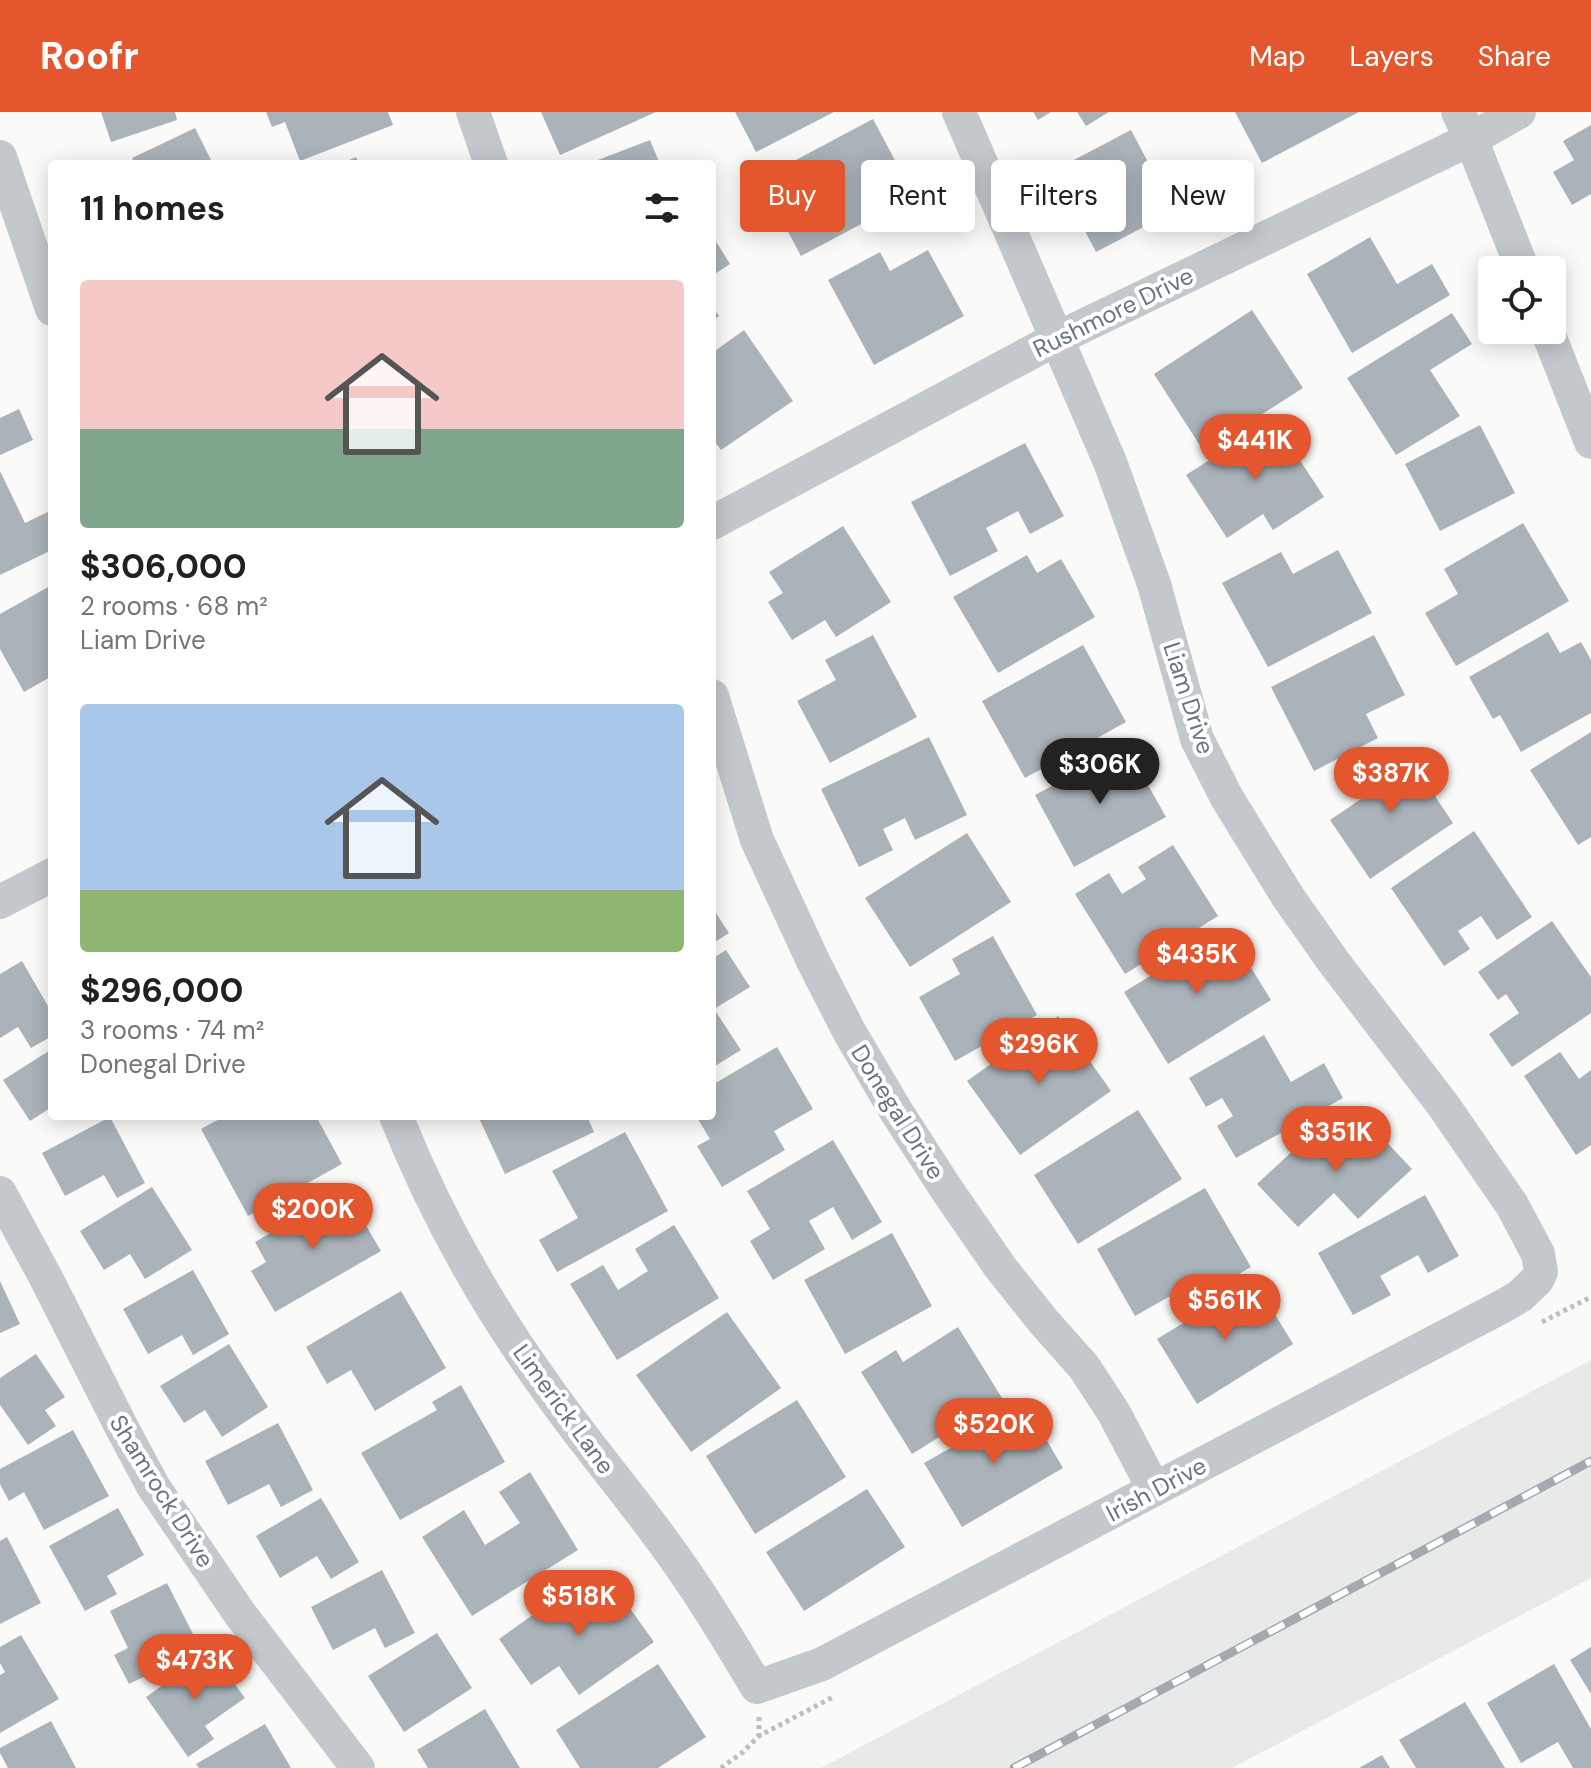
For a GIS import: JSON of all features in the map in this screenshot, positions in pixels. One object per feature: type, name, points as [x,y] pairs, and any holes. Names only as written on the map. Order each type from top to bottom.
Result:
[{"type":"street","points":[[473,112],[490,160]]},
{"type":"street","name":"Liam Drive","points":[[959,112],[1110,462],[1154,584],[1197,739],[1227,798],[1288,897],[1443,1105],[1512,1205],[1538,1254],[1541,1272]]},
{"type":"street","name":"Rushmore Drive","points":[[716,521],[1465,125],[1519,112]]},
{"type":"street","points":[[1465,125],[1517,256]]},
{"type":"street","points":[[0,157],[48,298]]},
{"type":"street","points":[[1552,344],[1591,442]]},
{"type":"street","name":"Donegal Drive","points":[[716,709],[757,840],[850,1033],[896,1111],[1000,1267],[1084,1367],[1114,1413],[1154,1489]]},
{"type":"street","points":[[0,902],[48,877]]},
{"type":"street","name":"Limerick Lane","points":[[398,1120],[445,1221],[508,1333],[578,1432],[700,1593],[757,1687]]},
{"type":"street","name":"Shamrock Drive","points":[[0,1193],[153,1486],[240,1614],[358,1768]]},
{"type":"street","name":"Irish Drive","points":[[757,1687],[822,1664],[1505,1305],[1529,1288],[1541,1272]]},
{"type":"path","points":[[721,1768],[759,1736]]},
{"type":"shaded area","points":[[1591,1360],[1591,1578],[1232,1768],[821,1768]]},
{"type":"building","points":[[101,112],[175,112],[177,120],[111,142]]},
{"type":"building","points":[[266,112],[388,112],[393,125],[303,160],[300,160],[285,122],[272,127]]},
{"type":"building","points":[[541,112],[656,112],[560,155]]},
{"type":"building","points":[[735,112],[834,112],[756,152]]},
{"type":"building","points":[[1033,112],[1051,112],[1038,120]]},
{"type":"building","points":[[1077,112],[1109,112],[1086,126]]},
{"type":"building","points":[[1235,112],[1359,112],[1262,163]]},
{"type":"building","points":[[873,119],[895,160],[861,160],[861,224],[801,256],[788,232],[845,232],[845,160],[796,160]]},
{"type":"building","points":[[1591,125],[1591,194],[1572,205],[1553,172],[1574,160],[1563,141]]},
{"type":"building","points":[[195,128],[211,160],[133,160]]},
{"type":"building","points":[[1131,130],[1147,160],[1142,160],[1142,228],[1096,252],[1085,232],[1126,232],[1126,160],[1074,160]]},
{"type":"building","points":[[650,140],[658,160],[598,160]]},
{"type":"building","points":[[1370,237],[1397,284],[1432,264],[1450,295],[1352,353],[1307,274]]},
{"type":"building","points":[[716,241],[730,264],[716,273]]},
{"type":"building","points":[[928,250],[964,316],[874,365],[828,280],[880,252],[890,271]]},
{"type":"building","points":[[1252,310],[1303,388],[1239,429],[1234,422],[1199,444],[1154,374]]},
{"type":"building","points":[[1452,313],[1472,344],[1430,370],[1460,416],[1396,455],[1347,378]]},
{"type":"building","points":[[744,330],[793,401],[721,450],[716,443],[716,350]]},
{"type":"building","points":[[19,409],[33,440],[0,455],[0,418]]},
{"type":"building","points":[[1273,419],[1324,497],[1273,530],[1263,514],[1227,538],[1186,475]]},
{"type":"building","points":[[1480,425],[1515,493],[1440,531],[1405,464]]},
{"type":"building","points":[[1025,443],[1064,516],[1030,534],[1018,511],[986,528],[998,551],[950,576],[911,502]]},
{"type":"building","points":[[0,471],[25,523],[48,512],[48,552],[0,575]]},
{"type":"building","points":[[1523,523],[1569,601],[1456,666],[1425,613],[1458,594],[1444,569]]},
{"type":"building","points":[[843,526],[891,602],[836,637],[825,620],[792,640],[768,602],[783,593],[769,572]]},
{"type":"building","points":[[1338,550],[1372,613],[1268,667],[1222,583],[1281,552],[1293,574]]},
{"type":"building","points":[[1027,555],[1037,573],[1061,559],[1095,617],[998,673],[953,597]]},
{"type":"building","points":[[48,587],[48,678],[24,692],[0,649],[0,614]]},
{"type":"building","points":[[1548,632],[1560,653],[1581,642],[1591,660],[1591,713],[1521,752],[1500,715],[1493,719],[1469,677]]},
{"type":"building","points":[[873,635],[917,717],[830,763],[797,701],[836,680],[825,660]]},
{"type":"building","points":[[1374,635],[1405,695],[1366,714],[1378,738],[1314,771],[1271,687]]},
{"type":"building","points":[[1083,645],[1126,722],[1025,778],[982,701]]},
{"type":"building","points":[[1591,732],[1591,837],[1578,845],[1530,770]]},
{"type":"building","points":[[929,737],[967,815],[915,840],[905,818],[883,829],[893,850],[859,867],[821,789]]},
{"type":"building","points":[[1126,746],[1166,817],[1074,867],[1035,795]]},
{"type":"building","points":[[1402,747],[1453,823],[1370,879],[1330,820],[1373,791],[1361,774]]},
{"type":"building","points":[[1474,831],[1532,917],[1497,940],[1481,916],[1458,931],[1470,949],[1444,966],[1391,888]]},
{"type":"building","points":[[967,833],[1011,902],[910,967],[865,898]]},
{"type":"building","points":[[1173,845],[1218,916],[1125,974],[1075,894],[1109,873],[1122,894],[1146,879],[1138,867]]},
{"type":"building","points":[[716,913],[729,933],[716,941]]},
{"type":"building","points":[[1552,921],[1591,977],[1591,1013],[1512,1067],[1489,1034],[1519,1013],[1506,994],[1498,1000],[1478,972]]},
{"type":"building","points":[[1227,929],[1271,1000],[1168,1064],[1124,992]]},
{"type":"building","points":[[993,936],[1037,1015],[955,1061],[919,997],[960,974],[952,959]]},
{"type":"building","points":[[726,950],[750,987],[716,1008],[716,956]]},
{"type":"building","points":[[22,961],[48,1006],[48,1038],[31,1048],[18,1027],[0,1038],[0,974]]},
{"type":"building","points":[[716,1012],[741,1050],[716,1066]]},
{"type":"building","points":[[1058,1016],[1111,1091],[1020,1155],[967,1081]]},
{"type":"building","points":[[1264,1035],[1291,1082],[1324,1063],[1343,1098],[1236,1158],[1217,1126],[1233,1116],[1222,1098],[1206,1107],[1189,1078]]},
{"type":"building","points":[[777,1047],[813,1109],[774,1131],[785,1150],[722,1187],[697,1146],[710,1139],[698,1120],[716,1120],[716,1083]]},
{"type":"building","points":[[48,1052],[48,1110],[30,1121],[3,1080]]},
{"type":"building","points":[[1560,1052],[1579,1079],[1591,1070],[1591,1145],[1576,1155],[1524,1076]]},
{"type":"building","points":[[1138,1110],[1182,1179],[1078,1244],[1034,1175]]},
{"type":"building","points":[[1360,1114],[1412,1169],[1358,1219],[1334,1193],[1298,1227],[1257,1184],[1300,1144],[1313,1158]]},
{"type":"building","points":[[104,1120],[112,1120],[145,1183],[117,1198],[104,1175],[65,1196],[42,1153]]},
{"type":"building","points":[[218,1120],[318,1120],[342,1164],[248,1216],[201,1129]]},
{"type":"building","points":[[480,1120],[589,1120],[594,1132],[505,1174]]},
{"type":"building","points":[[625,1132],[668,1211],[557,1272],[539,1240],[578,1218],[552,1171]]},
{"type":"building","points":[[833,1140],[882,1222],[852,1240],[833,1207],[809,1221],[825,1249],[773,1280],[750,1241],[770,1229],[747,1191]]},
{"type":"building","points":[[152,1187],[192,1250],[145,1279],[130,1254],[104,1270],[80,1231]]},
{"type":"building","points":[[1205,1188],[1251,1267],[1209,1291],[1202,1278],[1135,1316],[1097,1249]]},
{"type":"building","points":[[345,1190],[381,1251],[275,1312],[251,1271],[266,1262],[255,1242]]},
{"type":"building","points":[[1425,1195],[1459,1256],[1428,1273],[1418,1255],[1380,1276],[1391,1295],[1353,1315],[1318,1253]]},
{"type":"building","points":[[674,1225],[719,1298],[617,1360],[570,1284],[603,1265],[618,1290],[648,1271],[635,1249]]},
{"type":"building","points":[[892,1233],[932,1306],[845,1354],[804,1280]]},
{"type":"building","points":[[193,1270],[229,1334],[193,1355],[182,1335],[148,1354],[123,1309]]},
{"type":"building","points":[[1254,1280],[1293,1344],[1197,1404],[1157,1339]]},
{"type":"building","points":[[0,1281],[20,1324],[0,1333]]},
{"type":"building","points":[[401,1291],[446,1368],[375,1411],[351,1370],[327,1384],[306,1347]]},
{"type":"building","points":[[727,1312],[781,1388],[691,1452],[636,1375]]},
{"type":"building","points":[[958,1327],[1002,1398],[912,1454],[861,1372],[896,1350],[903,1362]]},
{"type":"building","points":[[229,1344],[268,1407],[222,1437],[205,1410],[184,1423],[160,1386]]},
{"type":"building","points":[[36,1354],[65,1397],[45,1410],[56,1426],[28,1445],[0,1405],[0,1378]]},
{"type":"building","points":[[461,1385],[505,1462],[400,1520],[361,1453],[437,1410],[432,1402]]},
{"type":"building","points":[[797,1400],[846,1477],[755,1534],[706,1456]]},
{"type":"building","points":[[1026,1405],[1063,1468],[962,1527],[924,1463]]},
{"type":"building","points":[[278,1423],[313,1490],[281,1507],[269,1484],[228,1505],[205,1461]]},
{"type":"building","points":[[73,1430],[109,1496],[44,1530],[24,1492],[9,1501],[0,1484],[0,1469]]},
{"type":"building","points":[[530,1472],[578,1550],[472,1616],[422,1537],[464,1510],[485,1545],[520,1523],[499,1492]]},
{"type":"building","points":[[867,1489],[905,1547],[804,1611],[766,1552]]},
{"type":"building","points":[[321,1498],[359,1562],[331,1579],[317,1556],[280,1578],[256,1536]]},
{"type":"building","points":[[118,1508],[144,1555],[107,1576],[117,1594],[85,1611],[49,1546]]},
{"type":"building","points":[[7,1537],[41,1603],[0,1624],[0,1541]]},
{"type":"building","points":[[382,1570],[415,1633],[385,1648],[375,1628],[333,1650],[311,1607]]},
{"type":"building","points":[[607,1576],[654,1642],[579,1695],[559,1666],[531,1685],[499,1639],[544,1607],[550,1616]]},
{"type":"building","points":[[167,1583],[193,1634],[155,1653],[162,1668],[129,1684],[114,1655],[128,1648],[110,1611]]},
{"type":"building","points":[[437,1633],[472,1688],[404,1732],[368,1676]]},
{"type":"building","points":[[21,1635],[59,1699],[0,1733],[0,1675],[5,1672],[0,1663],[0,1647]]},
{"type":"building","points":[[1591,1647],[1591,1694],[1570,1660]]},
{"type":"building","points":[[211,1651],[245,1698],[205,1726],[214,1739],[188,1757],[146,1697]]},
{"type":"building","points":[[658,1664],[706,1737],[658,1768],[580,1768],[556,1730]]},
{"type":"building","points":[[1554,1664],[1591,1729],[1591,1768],[1573,1768],[1558,1742],[1521,1763],[1487,1703]]},
{"type":"building","points":[[1465,1702],[1505,1768],[1416,1768],[1399,1740]]},
{"type":"building","points":[[485,1709],[520,1768],[428,1768],[417,1750]]},
{"type":"building","points":[[51,1721],[76,1768],[8,1768],[0,1748]]},
{"type":"building","points":[[265,1724],[291,1768],[199,1768],[196,1764]]},
{"type":"building","points":[[1382,1755],[1390,1768],[1359,1768]]},
{"type":"railway","points":[[1014,1768],[1591,1461]]}]
